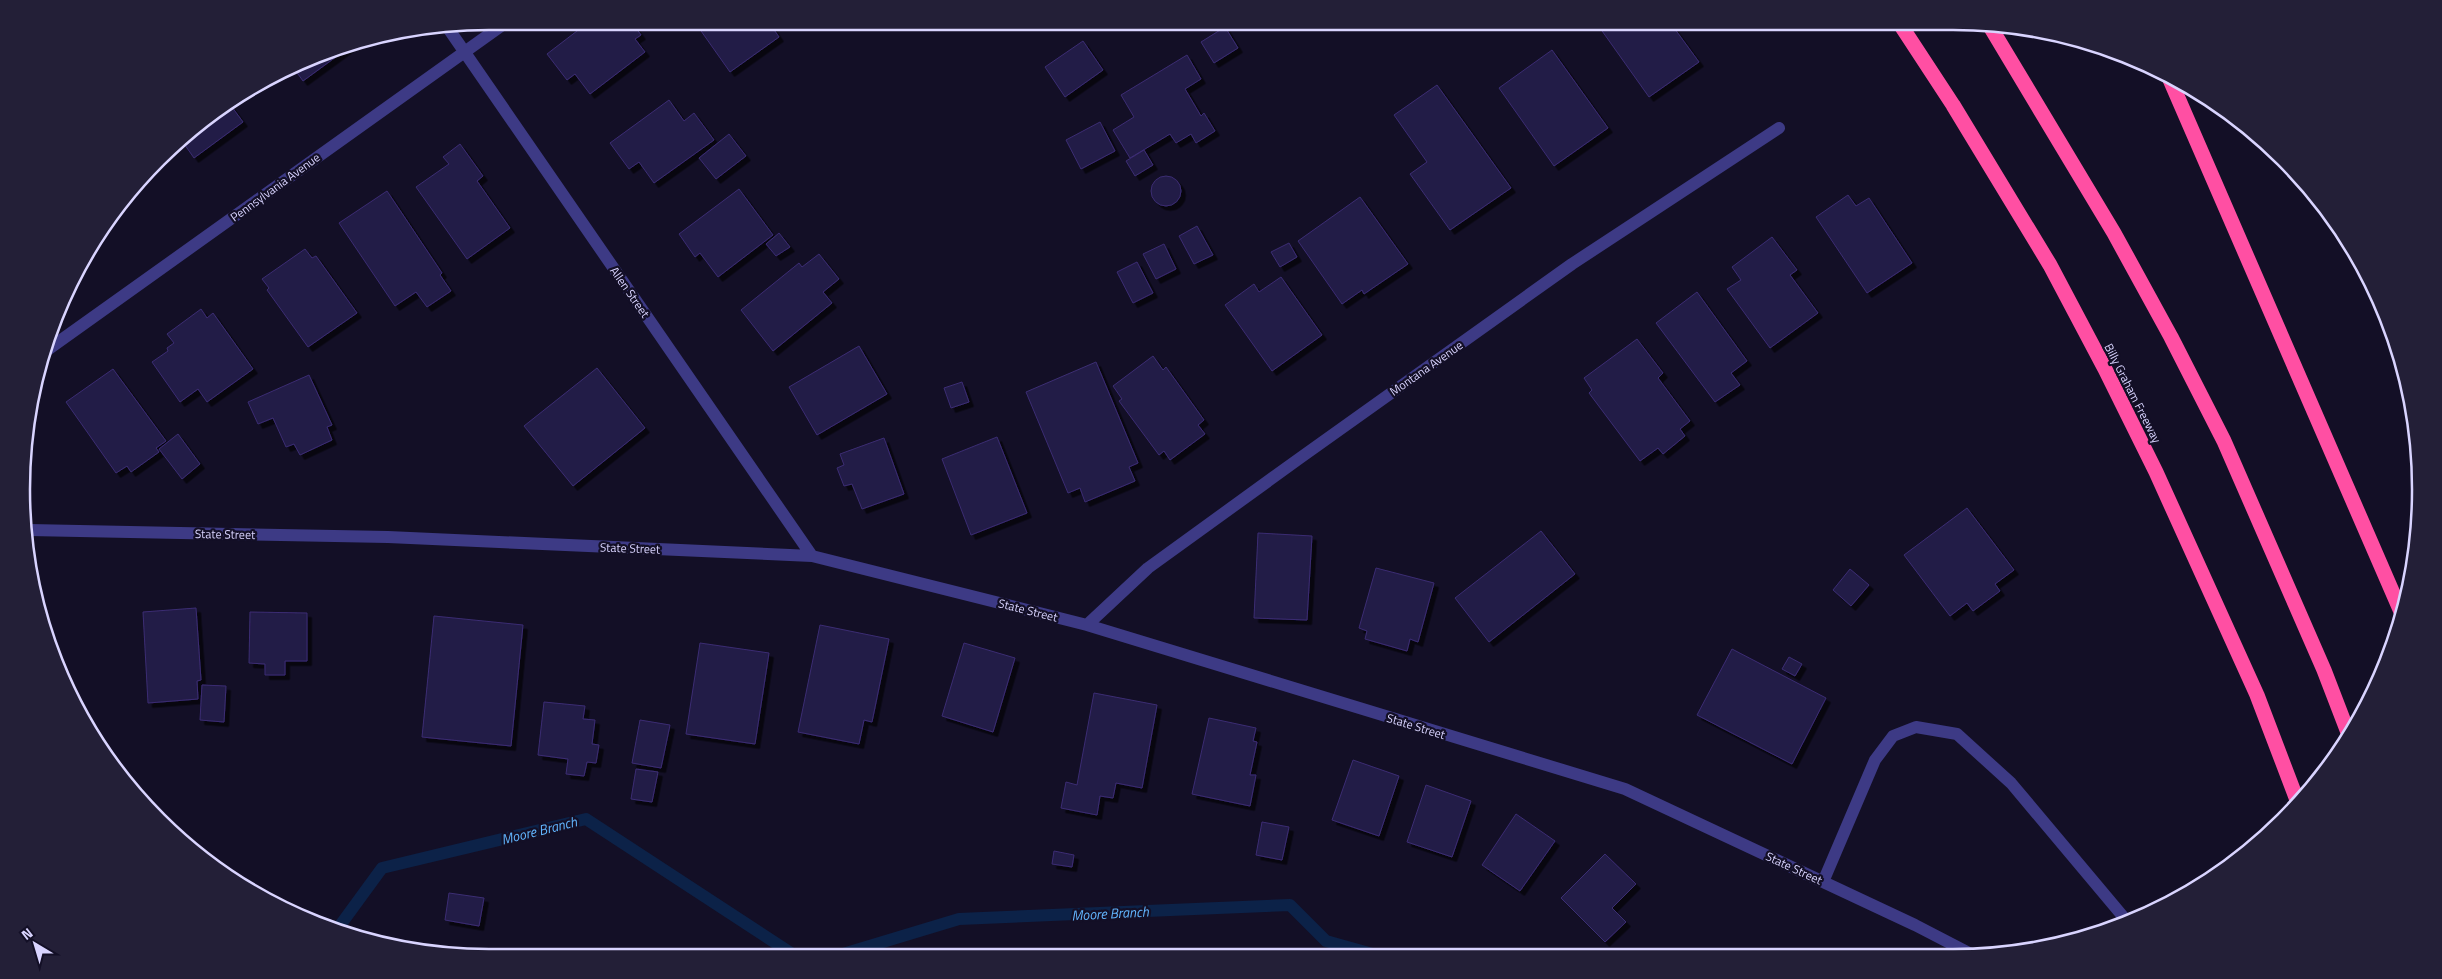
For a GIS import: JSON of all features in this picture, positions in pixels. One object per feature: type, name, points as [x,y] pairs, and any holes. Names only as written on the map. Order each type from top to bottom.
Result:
[{"type":"highway","name":"Billy Graham Freeway","points":[[1904,30],[1953,105],[2050,265],[2105,369],[2156,472],[2253,686],[2295,795]]},
{"type":"highway","points":[[1993,32],[2119,242],[2172,337],[2224,442],[2324,670],[2346,726]]},
{"type":"highway","points":[[2173,87],[2397,603]]},
{"type":"street","name":"Pennsylvania Avenue","points":[[53,346],[496,30]]},
{"type":"street","name":"Allen Street","points":[[451,32],[812,556]]},
{"type":"street","name":"Montana Avenue","points":[[1087,625],[1148,568],[1307,452],[1572,264],[1779,128]]},
{"type":"street","name":"State Street","points":[[32,530],[388,537],[812,556],[1087,625],[1624,789],[1960,949]]},
{"type":"street","points":[[1823,882],[1875,760],[1893,736],[1916,727],[1957,734],[2011,783],[2123,916]]},
{"type":"building","points":[[578,30],[637,30],[641,35],[635,39],[645,52],[590,94],[575,74],[567,80],[547,54]]},
{"type":"building","points":[[700,30],[774,30],[779,37],[730,72]]},
{"type":"building","points":[[1220,30],[1227,30],[1238,48],[1214,63],[1201,42]]},
{"type":"building","points":[[1601,30],[1676,30],[1699,62],[1649,97]]},
{"type":"building","points":[[1083,41],[1103,70],[1065,97],[1045,67]]},
{"type":"building","points":[[1552,50],[1608,128],[1554,166],[1499,88]]},
{"type":"building","points":[[1187,55],[1201,79],[1185,89],[1201,116],[1204,113],[1215,131],[1196,143],[1191,134],[1176,143],[1170,134],[1130,158],[1113,130],[1134,117],[1121,95]]},
{"type":"building","points":[[338,56],[303,81],[297,72]]},
{"type":"building","points":[[1437,85],[1511,188],[1450,230],[1410,174],[1427,162],[1394,115]]},
{"type":"building","points":[[669,100],[684,121],[694,113],[714,140],[654,183],[639,162],[629,169],[610,143]]},
{"type":"building","points":[[233,108],[243,122],[194,158],[185,146]]},
{"type":"building","points":[[1100,122],[1115,151],[1081,169],[1066,140]]},
{"type":"building","points":[[729,134],[746,156],[716,179],[699,158]]},
{"type":"building","points":[[460,144],[483,176],[477,181],[510,228],[467,259],[416,187],[449,164],[443,157]]},
{"type":"building","points":[[1144,150],[1153,165],[1135,176],[1126,161]]},
{"type":"building","points":[[1166,176],[1177,180],[1181,191],[1177,202],[1166,206],[1155,202],[1151,191],[1155,180]]},
{"type":"building","points":[[739,189],[773,235],[718,277],[700,253],[695,257],[679,234]]},
{"type":"building","points":[[387,191],[442,273],[440,275],[451,291],[427,307],[416,292],[395,306],[339,223]]},
{"type":"building","points":[[1848,195],[1856,206],[1869,198],[1912,263],[1867,293],[1816,217]]},
{"type":"building","points":[[1360,197],[1408,264],[1364,294],[1362,290],[1342,304],[1298,241]]},
{"type":"building","points":[[1197,226],[1213,255],[1194,264],[1179,236]]},
{"type":"building","points":[[779,233],[790,247],[776,256],[766,244]]},
{"type":"building","points":[[1772,237],[1797,270],[1790,275],[1818,313],[1770,348],[1727,289],[1741,280],[1732,267]]},
{"type":"building","points":[[1289,243],[1297,257],[1280,267],[1271,252]]},
{"type":"building","points":[[1164,244],[1176,269],[1156,279],[1143,254]]},
{"type":"building","points":[[305,249],[312,258],[316,256],[357,313],[308,347],[267,290],[269,288],[262,279]]},
{"type":"building","points":[[819,254],[839,279],[823,292],[832,303],[773,351],[741,310],[799,263],[802,267]]},
{"type":"building","points":[[1137,262],[1153,293],[1133,303],[1117,272]]},
{"type":"building","points":[[1281,277],[1322,335],[1272,371],[1225,305],[1254,284],[1259,292]]},
{"type":"building","points":[[1697,292],[1747,361],[1731,373],[1740,385],[1715,402],[1656,323]]},
{"type":"building","points":[[201,309],[207,318],[213,313],[253,369],[207,402],[198,389],[180,402],[152,362],[168,351],[167,348],[174,343],[167,334]]},
{"type":"building","points":[[1637,339],[1663,373],[1658,378],[1690,421],[1680,429],[1685,436],[1663,454],[1658,448],[1640,461],[1589,393],[1592,390],[1584,378]]},
{"type":"building","points":[[859,346],[887,394],[817,435],[789,387]]},
{"type":"building","points":[[1153,356],[1163,370],[1166,367],[1204,420],[1198,425],[1205,434],[1170,460],[1164,451],[1159,455],[1119,401],[1122,399],[1113,386]]},
{"type":"building","points":[[1096,362],[1138,463],[1129,467],[1135,481],[1085,502],[1080,488],[1068,493],[1026,392]]},
{"type":"building","points":[[597,368],[645,428],[573,486],[524,426]]},
{"type":"building","points":[[113,369],[166,441],[156,448],[159,452],[131,472],[127,466],[116,473],[66,402]]},
{"type":"building","points":[[309,375],[332,425],[327,427],[332,440],[300,455],[294,444],[286,447],[273,418],[258,424],[248,402]]},
{"type":"building","points":[[962,382],[969,402],[951,408],[944,388]]},
{"type":"building","points":[[178,434],[200,464],[182,479],[159,449]]},
{"type":"building","points":[[997,437],[1027,513],[971,535],[942,459]]},
{"type":"building","points":[[884,438],[904,494],[862,509],[852,484],[844,486],[837,468],[844,465],[840,454]]},
{"type":"building","points":[[1967,508],[2014,570],[1995,584],[2000,591],[1973,611],[1967,603],[1950,616],[1904,555]]},
{"type":"building","points":[[1541,531],[1575,574],[1489,642],[1455,598]]},
{"type":"building","points":[[1258,533],[1312,536],[1307,620],[1254,618]]},
{"type":"building","points":[[1376,568],[1434,583],[1418,642],[1410,639],[1407,651],[1365,639],[1367,631],[1359,628]]},
{"type":"building","points":[[1850,569],[1869,585],[1851,606],[1833,590]]},
{"type":"building","points":[[196,608],[201,680],[197,681],[198,699],[148,703],[143,612]]},
{"type":"building","points":[[250,612],[307,613],[307,661],[285,661],[285,675],[265,675],[265,664],[249,663]]},
{"type":"building","points":[[434,616],[523,625],[511,746],[422,737]]},
{"type":"building","points":[[820,625],[889,639],[872,722],[864,720],[859,744],[798,732]]},
{"type":"building","points":[[700,643],[769,653],[755,744],[686,734]]},
{"type":"building","points":[[964,643],[1015,658],[993,732],[942,716]]},
{"type":"building","points":[[1732,649],[1826,698],[1792,764],[1697,715]]},
{"type":"building","points":[[1789,657],[1802,664],[1795,676],[1782,669]]},
{"type":"building","points":[[202,685],[226,686],[224,722],[200,720]]},
{"type":"building","points":[[1094,693],[1157,705],[1142,788],[1116,783],[1113,798],[1100,796],[1097,815],[1061,808],[1066,782],[1077,785]]},
{"type":"building","points":[[544,702],[585,706],[583,719],[595,720],[592,744],[599,745],[596,763],[587,762],[584,776],[566,774],[568,759],[538,755]]},
{"type":"building","points":[[1209,718],[1256,728],[1253,741],[1257,742],[1250,775],[1256,775],[1250,806],[1192,794]]},
{"type":"building","points":[[640,720],[670,725],[661,768],[632,763]]},
{"type":"building","points":[[1353,760],[1399,776],[1379,836],[1332,820]]},
{"type":"building","points":[[636,769],[658,772],[652,802],[631,799]]},
{"type":"building","points":[[1426,785],[1471,801],[1452,857],[1407,842]]},
{"type":"building","points":[[1516,814],[1555,841],[1520,891],[1482,865]]},
{"type":"building","points":[[1262,822],[1289,827],[1282,860],[1256,855]]},
{"type":"building","points":[[1054,851],[1074,855],[1072,867],[1052,864]]},
{"type":"building","points":[[1605,854],[1636,884],[1612,908],[1626,922],[1605,942],[1561,898]]},
{"type":"building","points":[[449,893],[484,898],[479,926],[445,920]]},
{"type":"waterway","name":"Moore Branch","points":[[341,925],[382,868],[586,819],[785,949]]},
{"type":"waterway","name":"Moore Branch","points":[[860,949],[959,919],[1290,905],[1326,941],[1355,949]]}]
